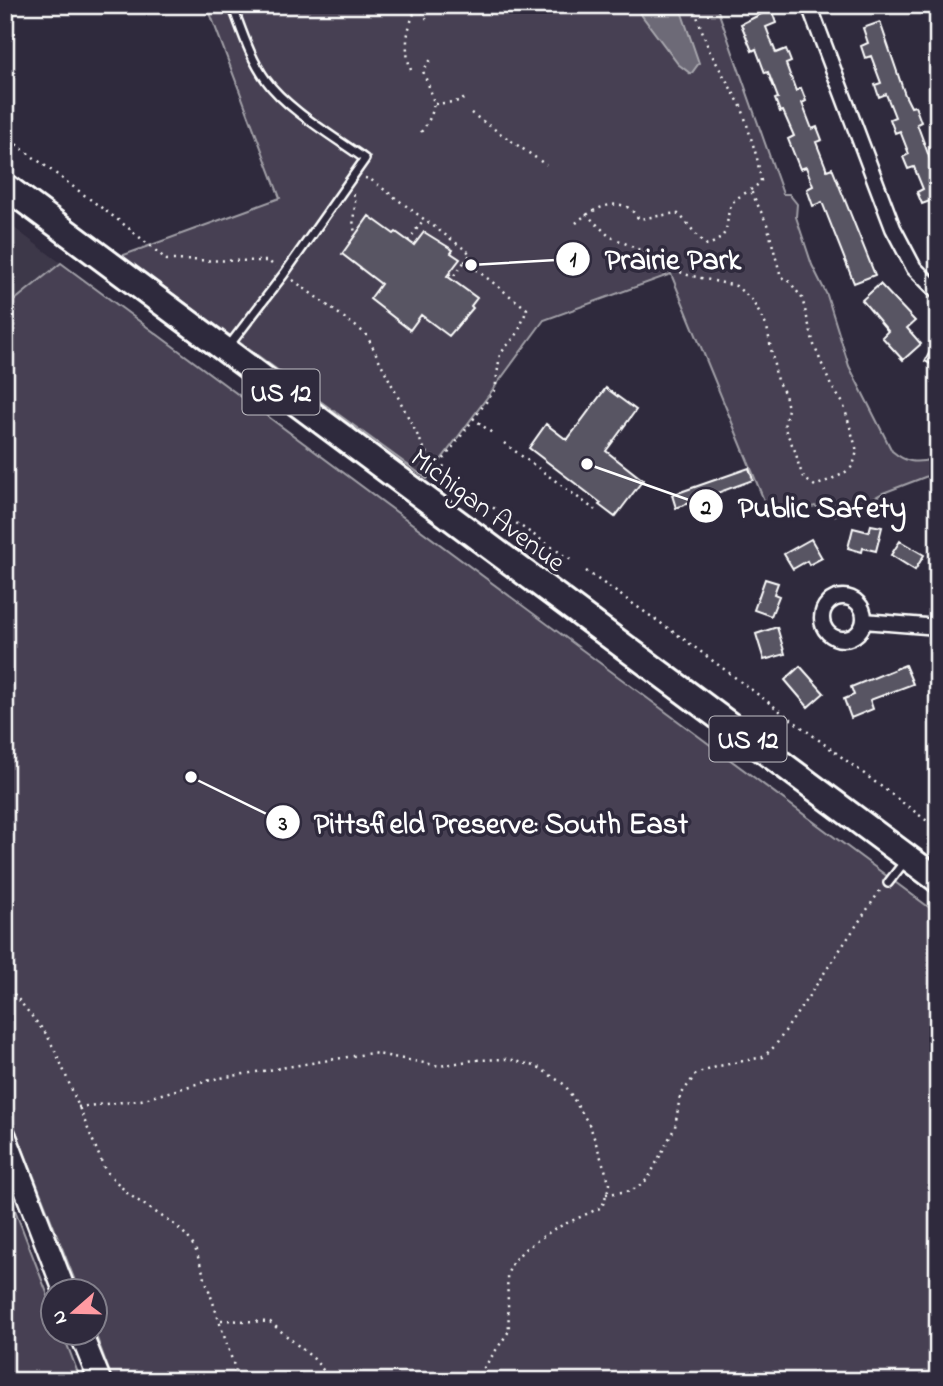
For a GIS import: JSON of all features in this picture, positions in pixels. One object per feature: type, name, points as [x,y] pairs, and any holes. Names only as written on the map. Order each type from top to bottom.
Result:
[{"type":"highway","name":"Michigan Avenue","points":[[5,186],[938,880]]},
{"type":"main road","points":[[5,1136],[60,1278]]},
{"type":"main road","points":[[87,1348],[100,1381]]},
{"type":"street","points":[[808,5],[893,228],[914,268],[938,292]]},
{"type":"street","points":[[864,621],[938,627]]},
{"type":"lane","points":[[225,351],[284,274],[365,159],[286,102],[267,83],[254,61],[232,5]]},
{"type":"lane","points":[[888,883],[907,857]]},
{"type":"path","points":[[418,5],[429,23]]},
{"type":"path","points":[[411,70],[407,59],[407,40],[411,18],[418,5]]},
{"type":"path","points":[[576,223],[586,214],[612,204],[628,207],[639,219],[677,213],[707,246],[716,243],[724,233],[734,201],[761,181],[742,108],[709,50],[693,5]]},
{"type":"path","points":[[421,132],[435,104],[423,71],[432,58]]},
{"type":"path","points":[[435,104],[461,102],[467,96]]},
{"type":"path","points":[[471,113],[546,165]]},
{"type":"path","points":[[5,136],[167,260],[268,261],[278,269]]},
{"type":"path","points":[[356,235],[352,225],[356,199],[353,195],[364,178],[370,178],[471,254],[453,277],[449,274]]},
{"type":"path","points":[[586,214],[609,236],[640,250],[667,267],[736,286],[752,300],[766,327],[777,381],[785,394],[788,409],[784,426],[805,479],[815,485],[843,474],[853,466],[858,451],[843,403],[831,386],[814,345],[802,298],[790,282],[781,278],[767,224],[751,191]]},
{"type":"path","points":[[408,241],[424,219]]},
{"type":"path","points":[[441,463],[495,390],[500,354],[519,333],[527,309],[466,261]]},
{"type":"path","points":[[291,279],[366,334],[426,452],[441,463],[455,481]]},
{"type":"path","points":[[473,418],[492,433]]},
{"type":"path","points":[[504,443],[594,510]]},
{"type":"path","points":[[464,488],[574,562]]},
{"type":"path","points":[[586,571],[685,640],[938,829]]},
{"type":"path","points":[[606,1194],[631,1191],[648,1179],[675,1127],[680,1096],[696,1074],[763,1057],[775,1046],[878,893],[888,883]]},
{"type":"path","points":[[5,984],[47,1035],[105,1170],[115,1183],[187,1236],[195,1248],[239,1381]]},
{"type":"path","points":[[78,1107],[141,1100],[214,1079],[372,1053],[440,1066],[474,1060],[509,1059],[538,1067],[565,1085],[590,1126],[610,1184],[602,1207],[554,1229],[513,1261],[507,1275],[509,1331],[475,1381]]},
{"type":"path","points":[[221,1320],[270,1322],[314,1359],[332,1381]]},
{"type":"shaded area","points":[[207,5],[716,5],[783,194],[789,194],[797,204],[796,217],[812,265],[827,295],[849,366],[892,451],[910,461],[932,459],[938,463],[938,472],[833,516],[815,506],[792,513],[782,511],[770,515],[671,274],[544,320],[427,479],[121,256],[280,198]]},
{"type":"shaded area","points":[[634,5],[679,5],[699,63],[691,74],[678,64]]},
{"type":"shaded area","points":[[5,221],[61,263],[5,308]]},
{"type":"shaded area","points":[[61,263],[938,914],[938,1381],[113,1381],[101,1348],[108,1348],[108,1278],[74,1278],[5,1103],[5,308]]},
{"type":"shaded area","points":[[5,1184],[41,1278],[38,1278],[38,1348],[68,1348],[81,1381],[5,1381]]},
{"type":"building","points":[[771,9],[776,23],[766,27],[776,53],[786,49],[791,62],[786,64],[796,91],[801,88],[806,101],[802,103],[812,129],[817,127],[822,140],[816,142],[827,170],[832,168],[875,275],[854,283],[822,202],[813,206],[807,189],[813,186],[806,167],[800,169],[788,139],[794,136],[783,111],[780,112],[775,99],[778,98],[768,72],[765,73],[756,49],[752,51],[741,24]]},
{"type":"building","points":[[880,22],[905,95],[911,107],[915,106],[921,122],[917,124],[933,167],[938,165],[938,198],[922,204],[917,192],[923,189],[914,167],[908,169],[903,157],[909,154],[900,131],[895,133],[890,119],[895,117],[886,94],[879,97],[875,85],[881,83],[871,56],[865,58],[861,46],[868,43],[863,28]]},
{"type":"building","points":[[369,216],[414,245],[424,232],[453,250],[451,253],[460,259],[447,276],[477,298],[471,306],[473,308],[449,336],[421,315],[410,330],[370,299],[381,284],[342,254]]},
{"type":"building","points":[[880,284],[915,321],[907,328],[921,344],[903,360],[882,337],[888,331],[862,300]]},
{"type":"building","points":[[938,336],[938,368],[925,361]]},
{"type":"building","points":[[606,388],[636,410],[606,451],[643,480],[615,517],[599,505],[601,503],[529,448],[546,424],[567,440]]},
{"type":"building","points":[[749,468],[753,480],[676,508],[672,495]]},
{"type":"building","points":[[871,525],[882,527],[876,551],[863,548],[862,552],[848,548],[853,528],[869,532]]},
{"type":"building","points":[[811,539],[822,558],[809,565],[807,561],[793,569],[784,554]]},
{"type":"building","points":[[900,541],[924,555],[915,570],[891,555]]},
{"type":"building","points":[[765,579],[778,583],[774,594],[779,596],[771,616],[754,610]]},
{"type":"building","points":[[777,627],[785,654],[764,660],[756,634]]},
{"type":"building","points":[[905,665],[913,684],[870,700],[873,709],[851,718],[844,699],[854,695],[851,687]]},
{"type":"building","points":[[800,666],[824,693],[808,707],[785,680]]},
{"type":"place","name":"Prairie Park","points":[[471,265]]},
{"type":"place","name":"Public Safety","points":[[587,464]]},
{"type":"place","name":"Pittsfield Preserve: South East","points":[[191,777]]}]
